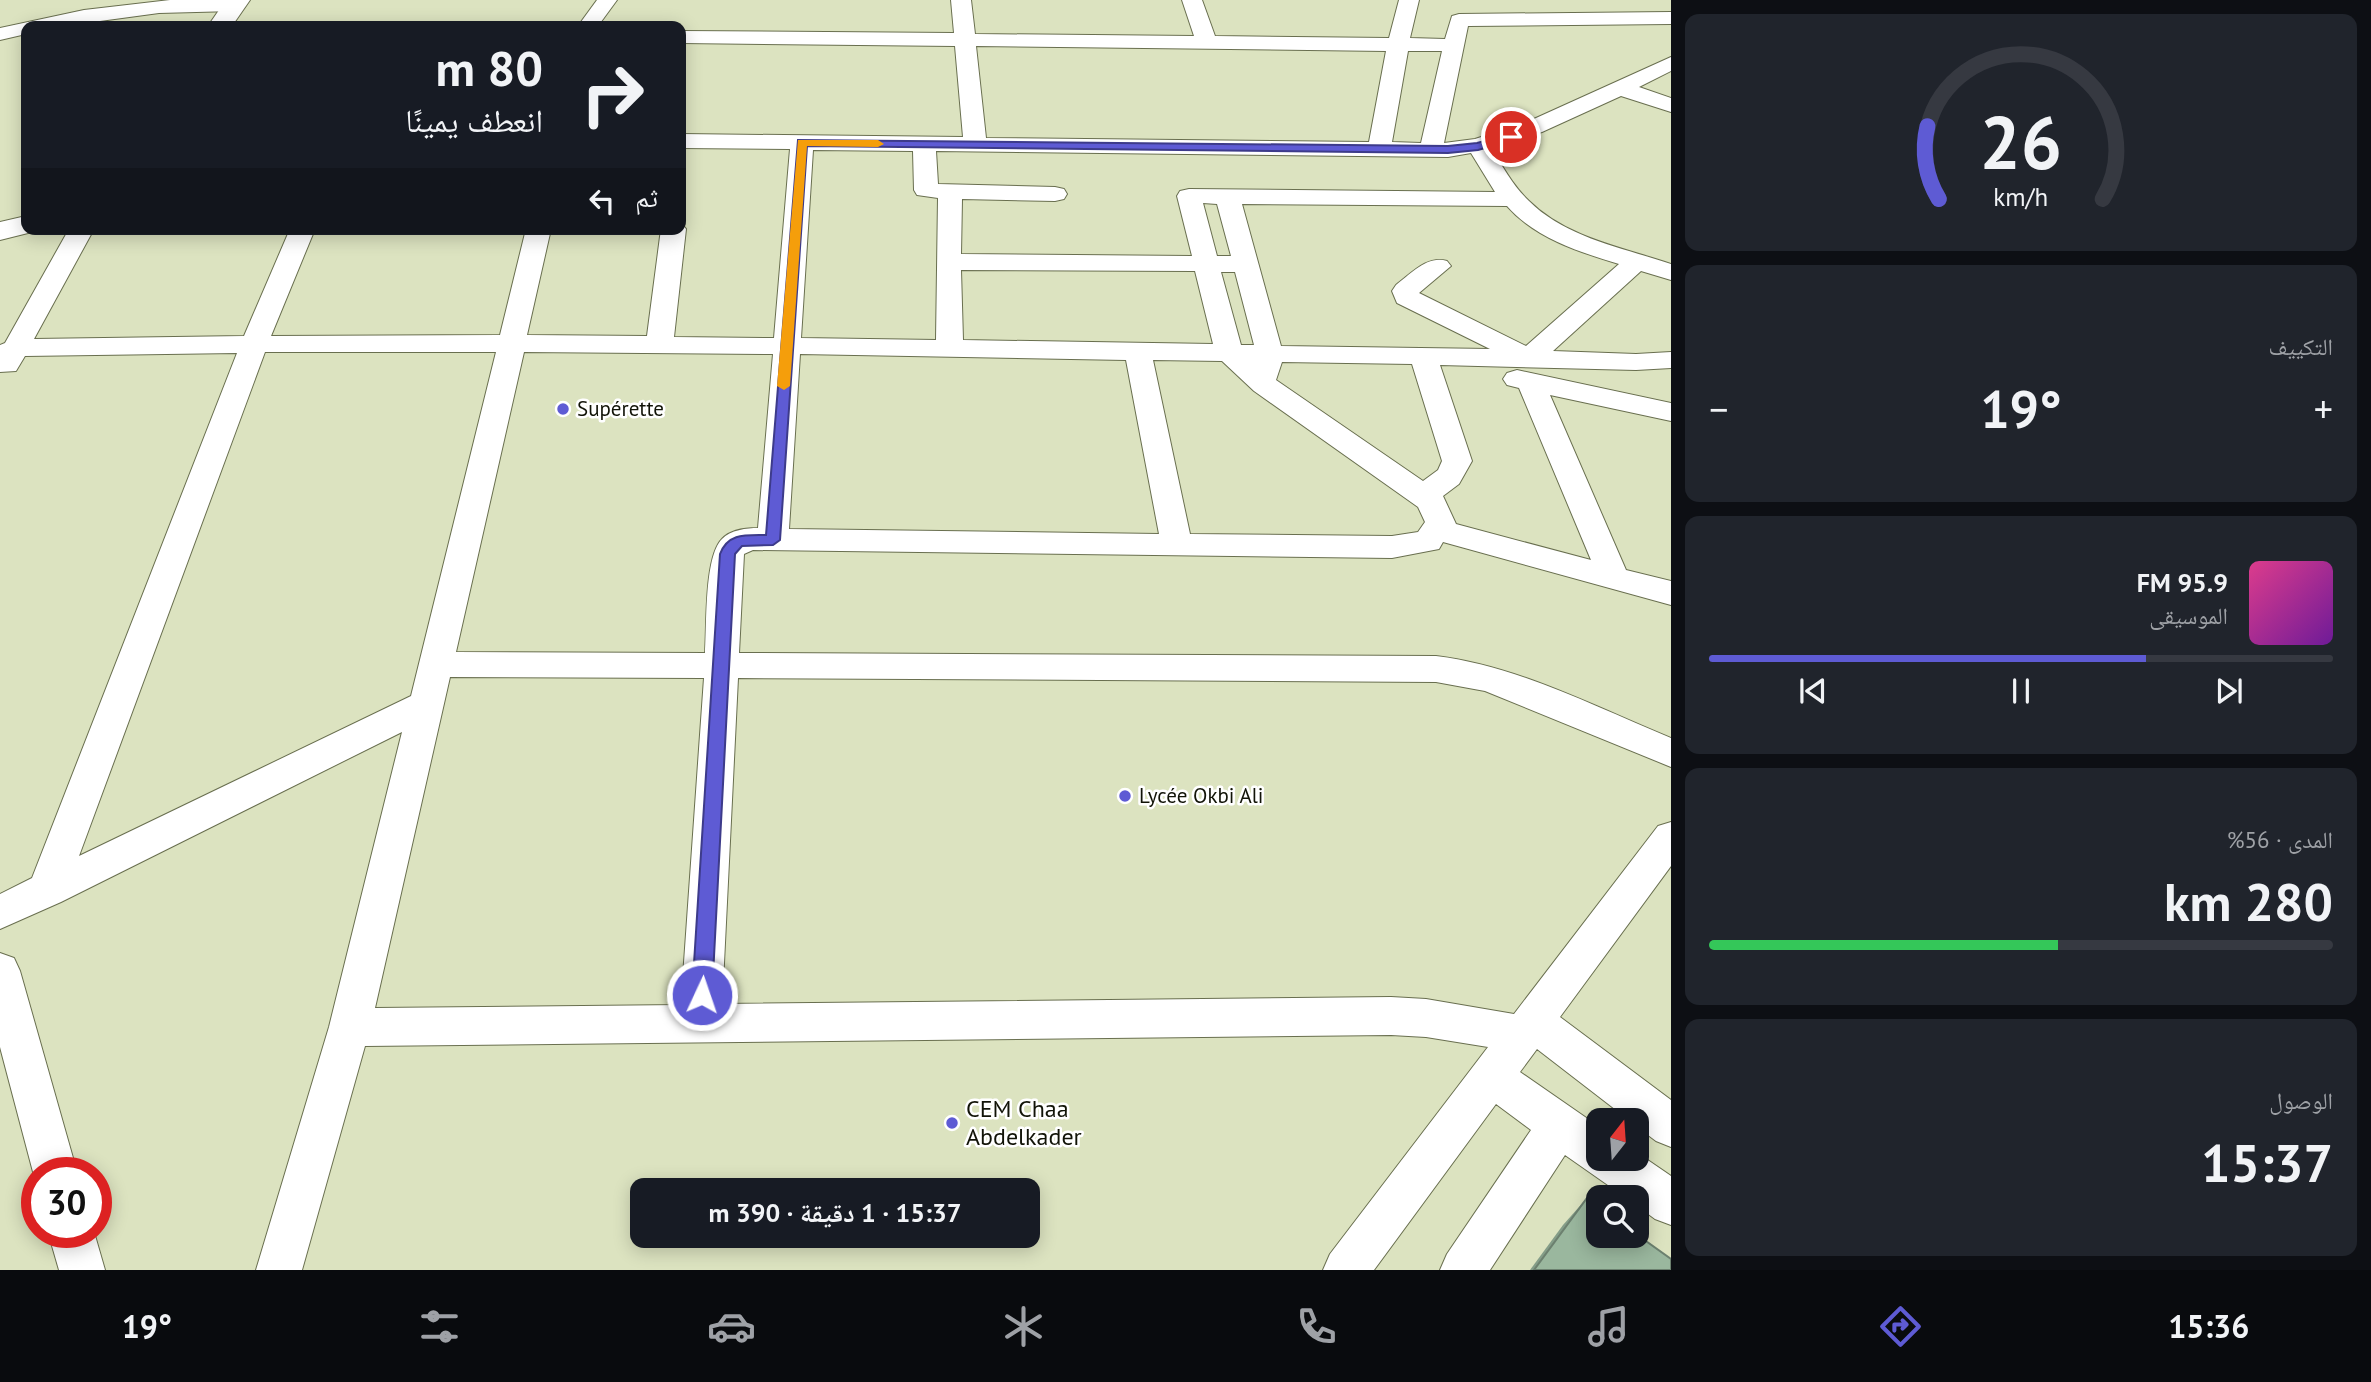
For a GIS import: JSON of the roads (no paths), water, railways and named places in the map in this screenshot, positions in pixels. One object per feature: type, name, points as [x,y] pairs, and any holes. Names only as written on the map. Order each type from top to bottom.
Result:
[{"type":"main road","points":[[223,21],[236,3]]},
{"type":"main road","points":[[0,231],[21,226]]},
{"type":"street","points":[[592,21],[607,0]]},
{"type":"street","points":[[961,0],[975,145]]},
{"type":"street","points":[[1192,0],[1207,43]]},
{"type":"street","points":[[1379,149],[1409,0]]},
{"type":"street","points":[[65,21],[148,7],[236,3]]},
{"type":"street","points":[[1431,149],[1462,10],[1671,18]]},
{"type":"street","points":[[0,34],[21,29]]},
{"type":"street","points":[[686,37],[1454,45]]},
{"type":"street","points":[[686,141],[1379,149],[1478,146],[1511,137],[1671,63]]},
{"type":"street","points":[[1618,87],[1671,106]]},
{"type":"street","points":[[773,540],[802,143]]},
{"type":"street","points":[[924,144],[926,190],[1055,194]]},
{"type":"street","points":[[1478,146],[1512,199],[1528,214],[1558,231],[1671,272]]},
{"type":"street","points":[[950,192],[950,349]]},
{"type":"street","points":[[1227,195],[1270,354],[1264,385]]},
{"type":"street","points":[[701,1023],[728,554],[731,547],[744,539],[1177,546],[1401,546],[1427,541],[1441,523],[1436,508],[1422,494],[1264,385],[1229,353],[1189,196],[1512,199]]},
{"type":"street","points":[[0,375],[8,352],[78,235]]},
{"type":"street","points":[[47,890],[255,342],[300,235]]},
{"type":"street","points":[[279,1270],[350,1027],[538,235]]},
{"type":"street","points":[[659,345],[673,235]]},
{"type":"street","points":[[1530,370],[1637,261]]},
{"type":"street","points":[[948,262],[1245,264]]},
{"type":"street","points":[[1438,266],[1405,291],[1406,297],[1530,370],[1671,412]]},
{"type":"street","points":[[8,352],[255,342],[512,343],[1475,356],[1487,366],[1530,370],[1671,360]]},
{"type":"street","points":[[1138,352],[1177,546]]},
{"type":"street","points":[[1422,494],[1445,481],[1457,467],[1423,356]]},
{"type":"street","points":[[1530,370],[1614,578]]},
{"type":"street","points":[[1437,530],[1671,593]]},
{"type":"street","points":[[434,664],[1436,669],[1469,673],[1496,681],[1671,753]]},
{"type":"street","points":[[0,912],[425,705]]},
{"type":"street","points":[[1346,1270],[1671,837]]},
{"type":"street","points":[[0,971],[51,1157]]},
{"type":"street","points":[[350,1027],[1391,1016],[1426,1018],[1529,1028],[1671,1126]]},
{"type":"street","points":[[1492,1077],[1586,1143]]},
{"type":"street","points":[[1464,1270],[1560,1125]]},
{"type":"street","points":[[1625,1171],[1671,1203]]},
{"type":"street","points":[[76,1248],[82,1270]]},
{"type":"place","name":"Supérette","points":[[563,409]]},
{"type":"place","name":"Lycée Okbi Ali","points":[[1125,796]]},
{"type":"place","name":"CEM Chaa Abdelkader","points":[[952,1123]]}]
